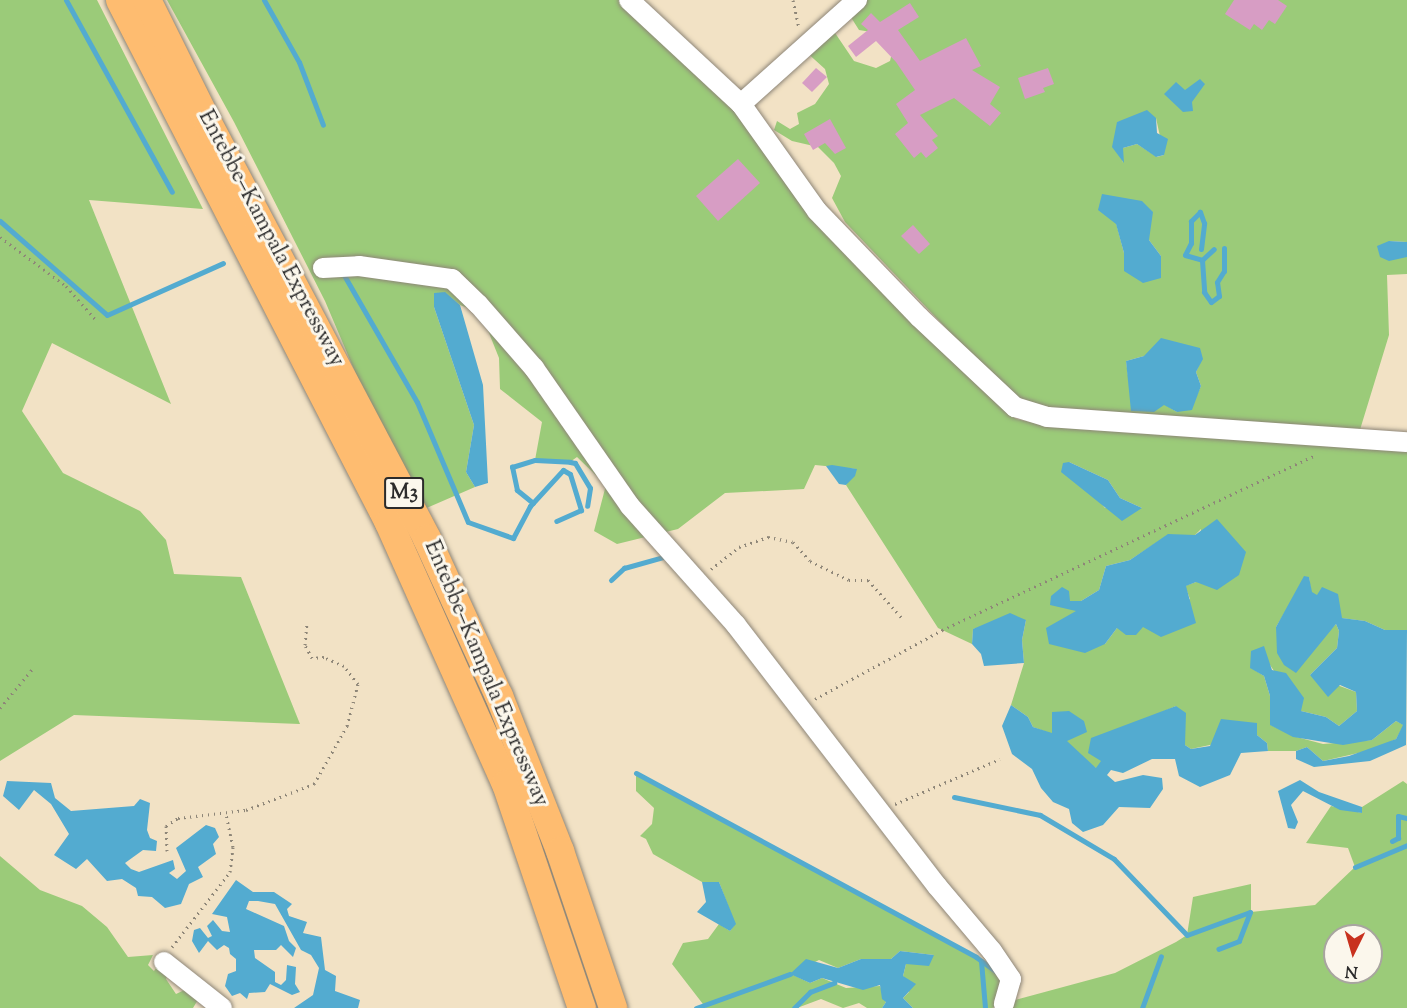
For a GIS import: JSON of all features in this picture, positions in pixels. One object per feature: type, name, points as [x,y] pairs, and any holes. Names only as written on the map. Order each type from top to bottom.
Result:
[{"type":"highway","name":"Entebbe–Kampala Expressway","points":[[120,0],[389,523],[506,784],[582,1008]]},
{"type":"highway","name":"Entebbe–Kampala Expressway","points":[[147,0],[208,123],[427,539],[512,729],[560,851],[613,1008]]},
{"type":"street","points":[[629,0],[741,104],[817,212],[919,317],[1015,406],[1047,417],[1407,442]]},
{"type":"street","points":[[741,104],[802,45],[857,0]]},
{"type":"street","points":[[322,268],[359,266],[452,279],[534,368],[630,506],[692,576],[800,707],[1011,979],[1004,1004]]},
{"type":"street","points":[[164,962],[222,1008]]},
{"type":"path","points":[[793,0],[802,45]]},
{"type":"path","points":[[0,237],[66,286],[97,321]]},
{"type":"path","points":[[800,707],[942,630],[1318,454]]},
{"type":"path","points":[[692,576],[717,568],[739,547],[768,537],[793,542],[810,561],[849,580],[868,580],[902,618]]},
{"type":"path","points":[[167,851],[166,826],[178,818],[226,814],[314,784],[347,726],[358,684],[344,666],[324,657],[312,658],[305,645],[307,622]]},
{"type":"path","points":[[0,708],[34,667]]},
{"type":"path","points":[[879,810],[1000,759]]},
{"type":"path","points":[[164,962],[177,935],[230,872],[233,847],[226,814]]},
{"type":"green space","points":[[0,0],[97,0],[203,209],[89,200],[171,404],[52,343],[22,411],[63,473],[140,511],[166,540],[174,574],[241,577],[300,724],[74,715],[0,761]]},
{"type":"green space","points":[[167,0],[621,0],[740,105],[911,313],[1016,419],[1040,424],[1056,413],[1019,400],[985,369],[845,222],[832,198],[841,176],[834,163],[818,147],[792,141],[774,130],[777,121],[790,129],[799,124],[797,113],[815,104],[829,84],[825,69],[804,50],[829,24],[854,61],[876,68],[890,61],[896,36],[859,30],[847,11],[861,0],[1407,0],[1407,242],[1389,241],[1407,257],[1407,274],[1387,275],[1389,335],[1359,433],[1407,446],[1407,630],[1385,630],[1365,621],[1341,618],[1311,592],[1309,577],[1289,605],[1276,627],[1315,646],[1336,624],[1339,631],[1337,648],[1310,675],[1356,692],[1357,711],[1339,726],[1326,717],[1301,711],[1268,662],[1250,667],[1264,676],[1270,696],[1271,725],[1293,736],[1323,744],[1372,740],[1396,721],[1404,725],[1396,739],[1376,749],[1323,761],[1307,747],[1296,751],[1268,751],[1267,743],[1257,735],[1191,749],[1185,745],[1176,706],[1146,719],[1097,769],[1052,734],[1033,727],[1028,717],[1011,705],[1024,663],[1022,640],[1026,620],[973,629],[972,644],[938,628],[846,485],[856,469],[815,465],[804,489],[725,493],[678,529],[617,544],[594,531],[606,485],[577,457],[570,462],[535,460],[542,422],[500,389],[499,358],[481,313],[460,305],[444,292],[434,307],[474,425],[466,472],[475,487],[422,510],[364,393],[325,301],[234,122]],"holes":[[[1156,118],[1164,155],[1157,157],[1137,144],[1123,148],[1123,163],[1117,122]],[[1116,223],[1149,240],[1161,256],[1124,271],[1124,253]],[[1144,356],[1202,359],[1196,372],[1201,386],[1196,397],[1177,412],[1129,383],[1126,361]],[[1069,462],[1108,480],[1120,498],[1142,508],[1105,508]],[[1201,529],[1196,582],[1185,586],[1190,599],[1143,627],[1117,628],[1105,644],[1076,610],[1067,607],[1070,602],[1081,601],[1099,590],[1106,566],[1130,560],[1168,535],[1195,535]]]},
{"type":"green space","points":[[636,773],[976,957],[999,973],[1004,1003],[1115,973],[1176,942],[1187,935],[1193,897],[1251,884],[1251,912],[1315,905],[1355,867],[1348,848],[1306,843],[1331,806],[1362,813],[1362,807],[1403,781],[1407,784],[1407,1008],[1004,1008],[1003,1004],[992,1008],[913,1008],[903,998],[909,992],[903,976],[906,964],[934,955],[900,951],[891,959],[861,959],[838,968],[819,960],[791,974],[810,983],[822,978],[846,988],[880,986],[886,1002],[882,1008],[867,1008],[859,1003],[843,1008],[821,999],[797,1008],[706,1008],[672,964],[683,943],[708,939],[719,924],[730,931],[735,924],[719,882],[702,882],[653,854],[646,839],[640,836],[652,824],[654,808],[636,791]]},
{"type":"green space","points":[[0,856],[40,890],[82,906],[107,927],[128,957],[153,955],[148,965],[154,971],[162,959],[169,972],[166,979],[176,994],[193,986],[199,998],[193,1008],[0,1008]]},
{"type":"water","points":[[1200,79],[1205,84],[1192,102],[1193,111],[1183,112],[1164,94],[1176,82],[1185,90]]},
{"type":"water","points":[[1147,110],[1156,118],[1157,133],[1168,139],[1164,155],[1156,157],[1137,144],[1123,148],[1124,163],[1112,147],[1117,122]]},
{"type":"water","points":[[1102,194],[1142,201],[1153,212],[1149,240],[1161,256],[1161,278],[1143,283],[1124,271],[1124,253],[1116,224],[1098,210]]},
{"type":"water","points":[[1389,241],[1407,242],[1407,257],[1389,261],[1380,257],[1377,246]]},
{"type":"water","points":[[445,292],[460,305],[483,385],[488,483],[475,487],[466,472],[474,425],[434,307],[434,293]]},
{"type":"water","points":[[1161,338],[1200,348],[1203,359],[1196,372],[1201,386],[1192,410],[1177,412],[1164,405],[1154,412],[1131,411],[1126,361],[1144,356]]},
{"type":"water","points":[[1069,462],[1108,480],[1120,498],[1142,508],[1122,521],[1061,472],[1063,463]]},
{"type":"water","points":[[826,466],[857,469],[855,476],[846,485],[839,484]]},
{"type":"water","points":[[1217,519],[1246,552],[1239,575],[1217,590],[1196,582],[1186,586],[1196,623],[1161,637],[1143,627],[1136,635],[1126,635],[1117,628],[1105,644],[1085,653],[1049,644],[1046,628],[1076,611],[1050,605],[1051,596],[1062,587],[1069,591],[1070,601],[1081,601],[1099,590],[1106,566],[1130,560],[1168,534],[1195,535]]},
{"type":"water","points":[[1304,576],[1309,577],[1312,592],[1317,595],[1322,587],[1338,594],[1342,618],[1365,621],[1385,630],[1407,630],[1406,745],[1370,761],[1314,767],[1296,759],[1296,751],[1307,747],[1323,761],[1349,756],[1396,739],[1403,725],[1396,721],[1372,740],[1343,745],[1293,737],[1270,725],[1270,696],[1264,676],[1250,668],[1251,651],[1264,646],[1272,670],[1286,673],[1304,698],[1301,711],[1326,717],[1339,726],[1357,711],[1356,692],[1340,685],[1328,697],[1310,675],[1337,648],[1339,631],[1336,624],[1296,673],[1284,665],[1277,653],[1276,627]]},
{"type":"water","points":[[1010,613],[1026,620],[1022,640],[1024,663],[984,666],[981,654],[972,644],[973,629]]},
{"type":"water","points":[[1011,705],[1028,717],[1033,727],[1052,733],[1052,712],[1069,711],[1084,721],[1087,732],[1067,741],[1096,768],[1101,761],[1088,753],[1091,738],[1176,706],[1186,713],[1185,745],[1191,749],[1210,746],[1221,719],[1257,723],[1257,735],[1267,743],[1268,751],[1241,753],[1230,775],[1200,787],[1179,776],[1175,759],[1152,759],[1123,773],[1111,770],[1107,775],[1115,782],[1143,775],[1162,778],[1163,789],[1150,808],[1119,807],[1103,825],[1083,832],[1072,823],[1069,809],[1053,802],[1041,788],[1032,769],[1012,754],[1002,726]]},
{"type":"water","points":[[1300,780],[1319,792],[1362,807],[1362,813],[1340,810],[1303,791],[1291,805],[1298,822],[1295,829],[1288,828],[1278,791]]},
{"type":"water","points":[[7,781],[51,783],[55,798],[71,811],[134,806],[140,799],[150,803],[147,830],[150,838],[157,841],[156,851],[143,850],[125,863],[131,869],[139,872],[173,860],[175,869],[169,873],[177,879],[186,871],[176,848],[206,825],[215,828],[219,837],[213,844],[216,854],[198,867],[203,877],[189,884],[181,904],[165,908],[152,897],[138,896],[136,888],[122,879],[107,881],[87,859],[76,869],[54,855],[69,834],[51,804],[34,790],[19,810],[3,796]]},
{"type":"water","points":[[236,880],[253,892],[274,892],[292,904],[287,909],[289,916],[307,922],[303,933],[321,937],[325,970],[336,976],[335,991],[360,1000],[358,1008],[294,1008],[313,995],[319,968],[311,955],[301,950],[275,904],[258,901],[249,901],[246,909],[284,926],[289,941],[296,948],[293,957],[281,945],[276,950],[254,950],[255,958],[275,972],[275,982],[281,985],[286,980],[287,965],[296,967],[295,984],[300,992],[292,995],[270,984],[265,992],[249,993],[247,999],[240,993],[232,996],[225,986],[228,974],[236,971],[236,959],[230,954],[229,948],[224,945],[217,950],[208,941],[199,953],[192,941],[194,930],[200,928],[208,938],[212,936],[207,926],[213,920],[222,931],[230,932],[227,917],[212,914]]},
{"type":"water","points":[[702,882],[719,882],[736,924],[730,931],[697,912],[706,902]]},
{"type":"water","points":[[900,951],[934,955],[929,966],[906,964],[903,976],[916,984],[903,998],[913,1008],[882,1008],[886,1002],[882,999],[880,985],[863,990],[822,978],[810,983],[790,974],[806,959],[838,968],[861,959],[891,959]]},
{"type":"building","points":[[1234,0],[1278,0],[1287,6],[1275,24],[1269,20],[1262,30],[1254,24],[1250,30],[1225,14]]},
{"type":"building","points":[[910,3],[919,17],[898,30],[920,61],[966,38],[981,66],[972,70],[1000,87],[990,104],[1001,113],[990,126],[954,98],[920,115],[938,136],[932,140],[938,148],[926,158],[921,152],[914,158],[895,134],[908,123],[896,104],[915,90],[896,62],[876,41],[856,57],[848,46],[868,30],[861,24],[871,13],[880,22]]},
{"type":"building","points":[[816,68],[827,77],[812,92],[802,83]]},
{"type":"building","points":[[1048,68],[1054,84],[1043,88],[1045,92],[1025,99],[1018,78]]},
{"type":"building","points":[[830,119],[846,148],[835,154],[825,143],[813,150],[804,134]]},
{"type":"building","points":[[738,159],[760,183],[718,221],[696,196]]},
{"type":"building","points":[[913,225],[930,244],[919,254],[901,236]]},
{"type":"waterway","points":[[66,0],[172,192]]},
{"type":"waterway","points":[[264,0],[299,62],[323,125]]},
{"type":"waterway","points":[[1201,249],[1204,223],[1200,212],[1191,221],[1191,243],[1185,255],[1202,260],[1214,249]]},
{"type":"waterway","points":[[0,221],[107,315],[223,263]]},
{"type":"waterway","points":[[1202,260],[1204,292],[1211,302],[1219,296],[1217,282],[1224,271],[1224,248]]},
{"type":"waterway","points":[[341,270],[417,402],[468,522],[513,538],[530,506],[563,470],[570,474],[581,510],[556,521]]},
{"type":"waterway","points":[[533,503],[517,490],[512,467],[535,460],[575,463],[590,488],[587,506]]},
{"type":"waterway","points":[[611,580],[624,568],[667,556]]},
{"type":"waterway","points":[[636,773],[976,957],[997,972]]},
{"type":"waterway","points":[[954,797],[1040,815],[1114,859],[1187,935],[1250,912],[1239,941],[1218,949]]},
{"type":"waterway","points":[[1392,841],[1398,838],[1398,816],[1407,818]]},
{"type":"waterway","points":[[1355,867],[1407,845]]},
{"type":"waterway","points":[[1142,1008],[1161,956]]},
{"type":"waterway","points":[[981,961],[985,1008]]},
{"type":"waterway","points":[[696,1008],[790,974]]},
{"type":"waterway","points":[[794,1008],[810,992],[834,983]]}]
